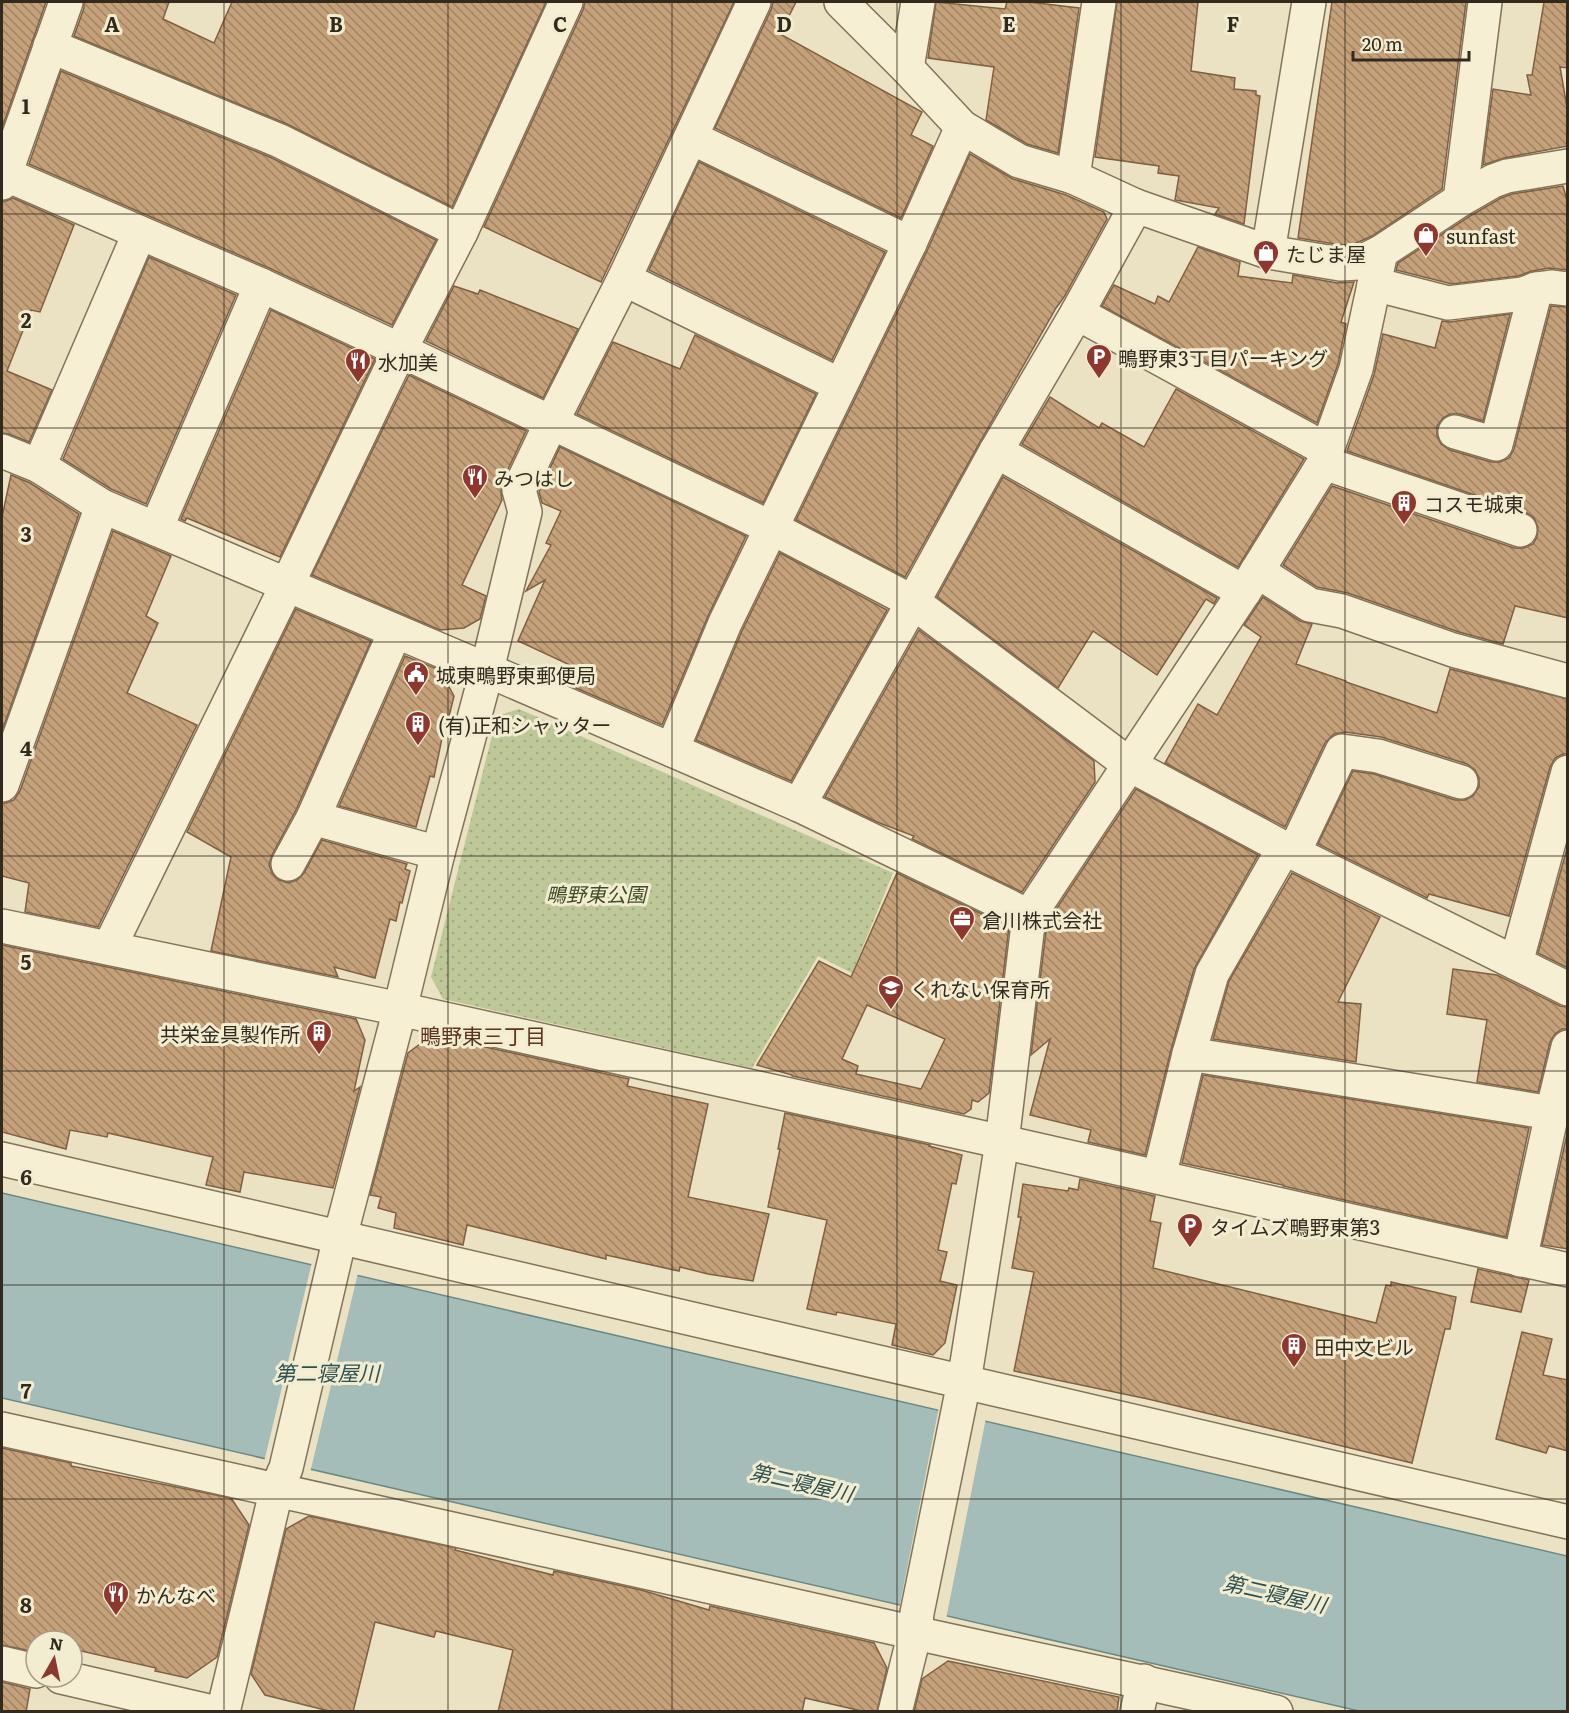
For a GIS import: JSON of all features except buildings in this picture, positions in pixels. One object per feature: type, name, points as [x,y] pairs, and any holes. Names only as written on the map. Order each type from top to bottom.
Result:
[{"type":"street","points":[[66,2],[3,177],[261,285],[772,528],[913,602],[1130,765],[1289,850],[1568,989]]},
{"type":"street","points":[[109,948],[400,350],[461,232],[566,2]]},
{"type":"street","points":[[223,1712],[336,1251],[487,670],[525,512],[519,490],[692,138],[754,2]]},
{"type":"street","points":[[841,2],[962,127],[1018,161],[1073,177],[1136,206],[1268,252],[1340,264],[1359,263],[1381,252],[1493,181],[1507,176],[1568,166]]},
{"type":"street","points":[[907,68],[918,2]]},
{"type":"street","points":[[1073,177],[1099,2]]},
{"type":"street","points":[[1268,252],[1309,2]]},
{"type":"street","points":[[1460,200],[1485,2]]},
{"type":"street","points":[[50,46],[280,141],[461,232]]},
{"type":"street","points":[[672,750],[725,623],[910,243],[962,127]]},
{"type":"street","points":[[692,138],[910,243]]},
{"type":"street","points":[[799,805],[996,451],[1077,313],[1136,206]]},
{"type":"street","points":[[39,466],[140,234]]},
{"type":"street","points":[[895,1712],[916,1623],[962,1395],[1002,1142],[1029,916],[1251,581],[1325,457],[1356,369],[1381,252]]},
{"type":"street","points":[[624,279],[840,385]]},
{"type":"street","points":[[1374,284],[1448,303],[1523,294],[1551,287],[1568,290]]},
{"type":"street","points":[[156,529],[261,285]]},
{"type":"street","points":[[1455,432],[1496,444],[1536,289]]},
{"type":"street","points":[[1077,313],[1325,457],[1520,530]]},
{"type":"street","points":[[2,451],[39,466],[102,506],[799,805],[1029,916]]},
{"type":"street","points":[[996,451],[1251,581],[1310,605],[1342,611],[1453,650],[1568,681]]},
{"type":"street","points":[[2,785],[102,506]]},
{"type":"street","points":[[288,864],[313,818],[395,632]]},
{"type":"street","points":[[1159,1177],[1189,1054],[1212,974],[1289,850],[1342,751],[1378,756],[1461,782]]},
{"type":"street","points":[[1516,963],[1568,772]]},
{"type":"street","points":[[313,818],[438,853]]},
{"type":"street","points":[[2,926],[400,1009],[1568,1270]]},
{"type":"street","points":[[1520,1260],[1551,1113],[1568,1047]]},
{"type":"street","points":[[1189,1054],[1551,1113]]},
{"type":"street","points":[[2,1159],[336,1251],[962,1395],[1568,1522]]},
{"type":"street","points":[[2,1429],[282,1478],[916,1623],[1141,1696],[1276,1712]]},
{"type":"street","points":[[2,1663],[24,1668]]},
{"type":"street","points":[[84,1682],[213,1712]]},
{"type":"green space","name":"鴫野東公園","points":[[519,709],[893,873],[852,973],[818,956],[752,1068],[443,999],[431,977],[497,716]]},
{"type":"water","name":"第二寝屋川","points":[[2,1193],[1567,1556],[1567,1711],[1359,1711],[2,1398]]},
{"type":"pier","points":[[312,1262],[358,1273],[310,1473],[264,1462]]},
{"type":"pier","points":[[939,1407],[986,1418],[946,1619],[899,1609]]},
{"type":"place","name":"sunfast","points":[[1426,258]]},
{"type":"place","name":"たじま屋","points":[[1266,276]]},
{"type":"place","name":"鴫野東3丁目パーキング","points":[[1099,380]]},
{"type":"place","name":"水加美","points":[[358,384]]},
{"type":"place","name":"みつはし","points":[[475,500]]},
{"type":"place","name":"コスモ城東","points":[[1404,526]]},
{"type":"place","name":"城東鴫野東郵便局","points":[[416,697]]},
{"type":"place","name":"(有)正和シャッター","points":[[418,747]]},
{"type":"place","name":"倉川株式会社","points":[[962,942]]},
{"type":"place","name":"くれない保育所","points":[[891,1011]]},
{"type":"place","name":"共栄金具製作所","points":[[319,1056]]},
{"type":"place","name":"タイムズ鴫野東第3","points":[[1190,1249]]},
{"type":"place","name":"田中文ビル","points":[[1294,1369]]},
{"type":"place","name":"かんなべ","points":[[116,1617]]},
{"type":"district","name":"鴫野東三丁目","points":[[483,1034]]}]
